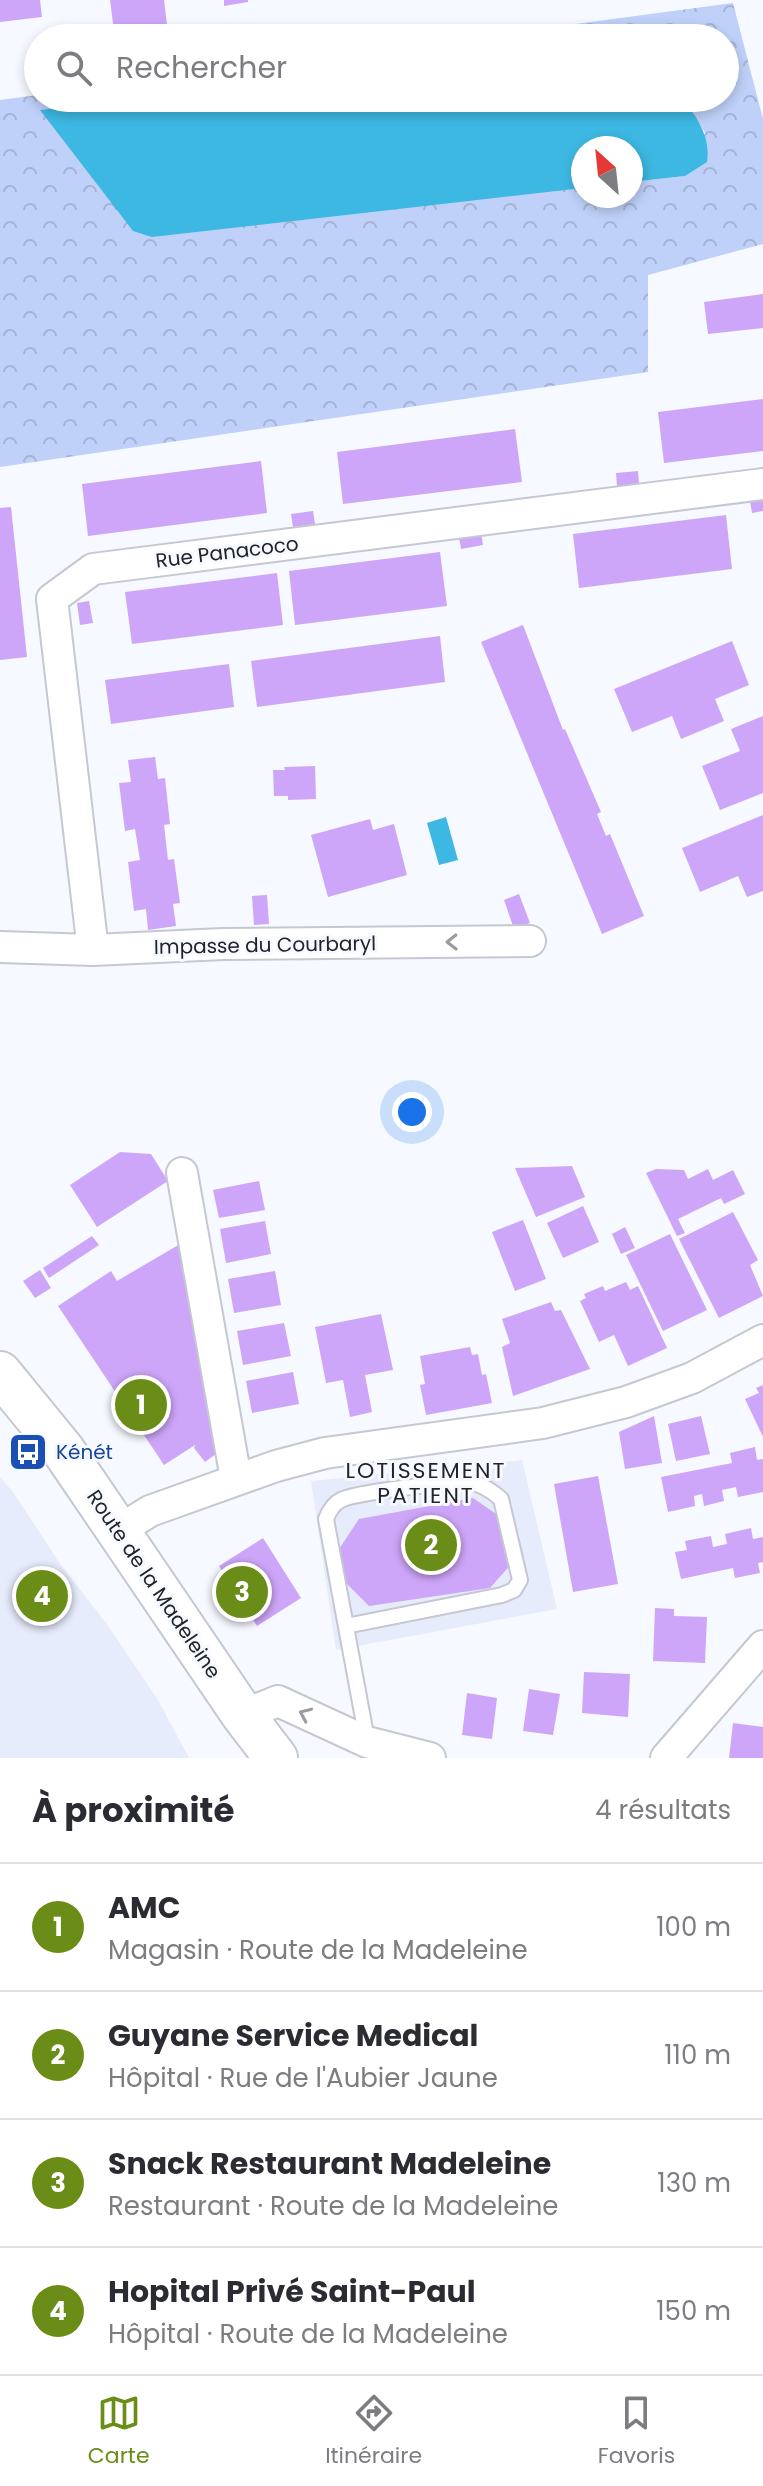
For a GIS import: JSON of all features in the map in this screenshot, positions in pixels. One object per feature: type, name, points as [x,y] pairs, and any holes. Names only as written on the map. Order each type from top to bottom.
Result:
[{"type":"main road","name":"Route de la Madeleine","points":[[0,1373],[63,1450],[243,1715],[276,1758]]},
{"type":"street","name":"Rue Panacoco","points":[[93,950],[52,599],[93,569],[763,484]]},
{"type":"street","name":"Impasse du Courbaryl","points":[[0,947],[93,950],[223,944],[530,941]]},
{"type":"street","points":[[182,1173],[236,1479]]},
{"type":"street","points":[[118,1531],[150,1511],[236,1479],[325,1453],[543,1423],[626,1402],[692,1378],[763,1340]]},
{"type":"street","points":[[666,1758],[763,1646]]},
{"type":"street","points":[[243,1715],[278,1701],[358,1750],[430,1758]]},
{"type":"lane","points":[[346,1626],[514,1590],[520,1580],[501,1499],[492,1491],[467,1482],[359,1494],[341,1500],[331,1508],[326,1519],[346,1626],[358,1750]]},
{"type":"shaded area","points":[[522,1460],[557,1609],[336,1650],[311,1481]]},
{"type":"shaded area","points":[[0,1477],[109,1627],[158,1700],[189,1758],[0,1758]]},
{"type":"green space","points":[[733,3],[738,24],[576,24]]},
{"type":"green space","points":[[739,26],[763,119],[763,244],[648,275],[648,372],[0,467],[0,100],[24,97],[24,112],[55,112],[571,186],[571,208],[643,208],[643,181],[685,176],[705,133],[692,112],[739,112]]},
{"type":"water","points":[[42,112],[692,112],[707,144],[707,162],[685,176],[643,181],[643,136],[571,136],[571,189],[152,237],[133,231]]},
{"type":"water","points":[[446,817],[458,860],[439,865],[427,823]]},
{"type":"building","points":[[0,0],[40,0],[42,17],[0,22]]},
{"type":"building","points":[[110,0],[164,0],[167,24],[113,24]]},
{"type":"building","points":[[224,0],[248,0],[248,2],[224,6]]},
{"type":"building","points":[[763,294],[763,328],[708,334],[704,302]]},
{"type":"building","points":[[763,399],[763,451],[664,463],[658,412]]},
{"type":"building","points":[[515,429],[522,482],[343,504],[337,452]]},
{"type":"building","points":[[261,461],[267,513],[88,536],[82,484]]},
{"type":"building","points":[[638,471],[639,484],[617,486],[616,473]]},
{"type":"building","points":[[763,499],[763,511],[752,513],[750,501]]},
{"type":"building","points":[[11,507],[27,657],[0,660],[0,508]]},
{"type":"building","points":[[313,511],[315,524],[293,527],[291,514]]},
{"type":"building","points":[[726,515],[732,569],[579,588],[573,534]]},
{"type":"building","points":[[481,533],[483,545],[461,549],[459,537]]},
{"type":"building","points":[[440,552],[447,606],[295,625],[289,571]]},
{"type":"building","points":[[277,573],[283,625],[132,644],[125,592]]},
{"type":"building","points":[[89,601],[93,623],[80,625],[77,603]]},
{"type":"building","points":[[523,625],[563,730],[601,812],[597,814],[606,836],[610,834],[644,916],[602,934],[481,642]]},
{"type":"building","points":[[440,636],[445,682],[257,707],[251,661]]},
{"type":"building","points":[[732,641],[749,685],[715,699],[724,721],[681,739],[672,716],[632,732],[614,689]]},
{"type":"building","points":[[229,664],[234,707],[111,724],[105,680]]},
{"type":"building","points":[[763,716],[763,793],[720,810],[702,766],[740,751],[731,729]]},
{"type":"building","points":[[155,757],[158,779],[165,778],[170,824],[164,825],[168,860],[174,859],[180,903],[173,904],[176,926],[148,930],[146,909],[134,911],[128,862],[140,860],[135,829],[125,831],[119,783],[131,782],[128,760]]},
{"type":"building","points":[[315,766],[316,799],[288,800],[288,796],[274,796],[273,770]]},
{"type":"building","points":[[763,815],[763,891],[747,897],[738,876],[700,892],[682,848]]},
{"type":"building","points":[[370,819],[373,830],[394,824],[407,875],[328,897],[311,835]]},
{"type":"building","points":[[519,894],[530,923],[514,929],[504,900]]},
{"type":"building","points":[[267,895],[269,924],[254,925],[252,896]]},
{"type":"building","points":[[120,1152],[151,1154],[168,1181],[97,1227],[70,1185]]},
{"type":"building","points":[[572,1166],[585,1197],[536,1217],[515,1168]]},
{"type":"building","points":[[656,1169],[684,1170],[688,1179],[708,1169],[713,1180],[733,1170],[745,1194],[724,1204],[721,1198],[678,1219],[685,1233],[677,1236],[646,1173]]},
{"type":"building","points":[[259,1181],[265,1210],[219,1218],[213,1190]]},
{"type":"building","points":[[583,1206],[599,1242],[563,1258],[547,1223]]},
{"type":"building","points":[[733,1212],[758,1260],[750,1265],[763,1296],[719,1318],[679,1239]]},
{"type":"building","points":[[523,1220],[546,1279],[515,1291],[492,1232]]},
{"type":"building","points":[[265,1221],[271,1254],[226,1263],[220,1229]]},
{"type":"building","points":[[625,1227],[635,1248],[621,1254],[612,1234]]},
{"type":"building","points":[[670,1234],[707,1310],[663,1331],[626,1255]]},
{"type":"building","points":[[92,1236],[99,1245],[49,1278],[43,1268]]},
{"type":"building","points":[[180,1244],[220,1451],[205,1462],[195,1445],[164,1465],[58,1306],[111,1271],[117,1281]]},
{"type":"building","points":[[40,1270],[51,1288],[35,1298],[23,1281]]},
{"type":"building","points":[[275,1271],[281,1305],[234,1313],[228,1279]]},
{"type":"building","points":[[626,1282],[630,1290],[638,1286],[667,1348],[628,1366],[614,1335],[599,1342],[580,1301],[586,1298],[584,1294],[603,1286],[605,1291]]},
{"type":"building","points":[[551,1302],[555,1311],[561,1310],[590,1369],[513,1396],[502,1347],[510,1343],[502,1319]]},
{"type":"building","points":[[381,1314],[393,1370],[365,1375],[372,1412],[350,1417],[343,1380],[326,1383],[315,1327]]},
{"type":"building","points":[[284,1323],[291,1356],[243,1365],[237,1331]]},
{"type":"building","points":[[470,1347],[472,1355],[478,1354],[482,1375],[486,1374],[492,1403],[426,1415],[420,1385],[425,1384],[420,1356]]},
{"type":"building","points":[[293,1372],[299,1404],[252,1413],[246,1381]]},
{"type":"building","points":[[763,1385],[763,1437],[745,1399],[759,1393],[756,1388]]},
{"type":"building","points":[[654,1416],[662,1463],[625,1469],[619,1432]]},
{"type":"building","points":[[701,1416],[710,1454],[676,1461],[668,1424]]},
{"type":"building","points":[[755,1447],[757,1460],[763,1459],[763,1492],[738,1497],[736,1487],[722,1490],[724,1501],[704,1506],[702,1494],[694,1496],[695,1506],[668,1512],[661,1477],[732,1463],[730,1453]]},
{"type":"building","points":[[598,1476],[618,1584],[573,1592],[554,1484]]},
{"type":"building","points":[[473,1498],[505,1520],[514,1561],[490,1588],[369,1606],[346,1583],[339,1549],[359,1519]]},
{"type":"building","points":[[751,1528],[753,1539],[763,1537],[763,1562],[758,1563],[760,1573],[735,1578],[733,1568],[681,1579],[675,1552],[687,1550],[685,1541],[711,1536],[713,1547],[727,1544],[725,1534]]},
{"type":"building","points":[[263,1538],[301,1598],[257,1626],[219,1566]]},
{"type":"building","points":[[655,1608],[674,1609],[674,1616],[707,1617],[705,1663],[653,1661]]},
{"type":"building","points":[[584,1672],[630,1674],[628,1717],[582,1713]]},
{"type":"building","points":[[529,1689],[560,1694],[553,1735],[523,1731]]},
{"type":"building","points":[[467,1693],[497,1698],[492,1739],[462,1735]]},
{"type":"building","points":[[733,1723],[763,1727],[763,1758],[729,1758]]},
{"type":"place","name":"AMC","points":[[141,1405]]},
{"type":"place","name":"Kénét","points":[[28,1452]]},
{"type":"place","name":"Guyane Service Medical","points":[[431,1545]]},
{"type":"place","name":"Snack Restaurant Madeleine","points":[[242,1592]]},
{"type":"place","name":"Hopital Privé Saint-Paul","points":[[42,1596]]},
{"type":"district","name":"LOTISSEMENT PATIENT","points":[[426,1482]]}]
